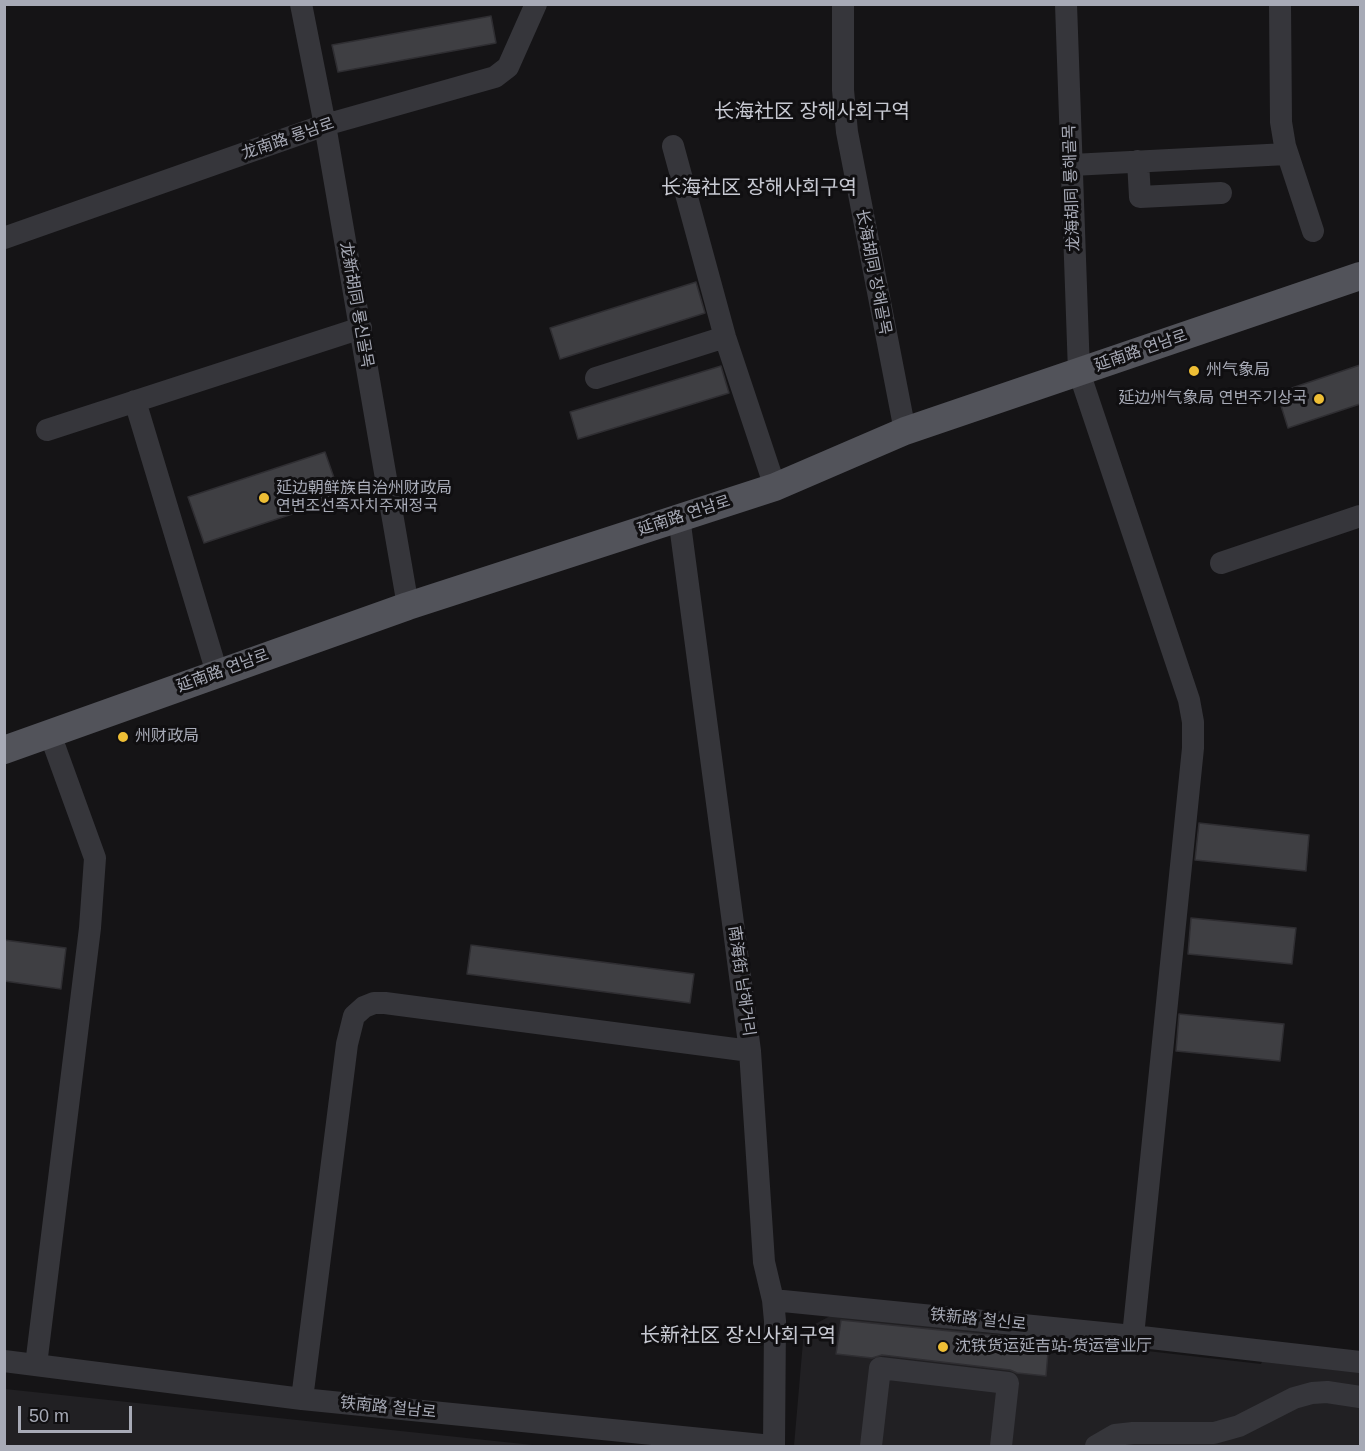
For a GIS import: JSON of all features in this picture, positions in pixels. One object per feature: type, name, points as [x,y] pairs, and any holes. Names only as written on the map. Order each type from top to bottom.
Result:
[{"type":"main road","name":"延南路 연남로","points":[[4,750],[408,606],[775,487],[905,431],[1360,276]]},
{"type":"street","name":"龙新胡同 룡신골목","points":[[300,4],[325,125],[408,606]]},
{"type":"street","name":"龙南路 룡남로","points":[[4,238],[325,125],[495,77],[508,67],[536,4]]},
{"type":"street","name":"长海胡同 장해골목","points":[[843,4],[843,90],[847,132],[905,431]]},
{"type":"street","name":"龙海胡同 룡해골목","points":[[1066,4],[1079,372],[1189,700],[1192,722],[1193,748],[1133,1336]]},
{"type":"street","points":[[1280,4],[1281,122],[1287,154],[1313,231]]},
{"type":"street","points":[[673,146],[725,338],[775,487]]},
{"type":"street","points":[[1072,165],[1287,154]]},
{"type":"street","points":[[1138,161],[1140,197],[1221,193]]},
{"type":"street","points":[[47,430],[361,328]]},
{"type":"street","points":[[596,378],[725,338]]},
{"type":"street","points":[[135,401],[217,673]]},
{"type":"street","name":"南海街 남해거리","points":[[680,516],[750,1051],[764,1262],[773,1300],[773,1446]]},
{"type":"street","points":[[1221,563],[1360,516]]},
{"type":"street","points":[[36,1365],[90,928],[95,858],[50,734]]},
{"type":"street","points":[[302,1399],[347,1044],[354,1016],[364,1007],[374,1003],[385,1003],[750,1051]]},
{"type":"street","name":"铁新路 철신로","points":[[773,1300],[1133,1336],[1360,1362]]},
{"type":"street","name":"铁南路 철남로","points":[[4,1361],[302,1399],[773,1446]]},
{"type":"street","points":[[871,1446],[880,1368],[1008,1383],[1000,1446]]},
{"type":"street","points":[[1096,1446],[1115,1436],[1133,1433],[1214,1433],[1239,1426],[1294,1398],[1312,1393],[1327,1392],[1360,1397]]},
{"type":"shaded area","points":[[832,1315],[1261,1364],[1264,1357],[1360,1370],[1360,1446],[794,1446],[804,1330]]},
{"type":"shaded area","points":[[5,1389],[542,1446],[5,1446]]},
{"type":"building","points":[[491,16],[496,43],[338,72],[332,45]]},
{"type":"building","points":[[696,282],[705,313],[560,359],[550,328]]},
{"type":"building","name":"延边州气象局 연변주기상국","points":[[1360,365],[1360,404],[1288,428],[1277,393]]},
{"type":"building","points":[[721,366],[729,393],[578,439],[570,412]]},
{"type":"building","name":"延边朝鲜族自治州财政局 연변조선족자치주재정국","points":[[325,452],[341,498],[204,543],[188,497]]},
{"type":"building","points":[[1199,823],[1309,835],[1306,871],[1195,860]]},
{"type":"building","points":[[1191,918],[1296,928],[1292,964],[1188,954]]},
{"type":"building","points":[[4,940],[66,948],[61,989],[4,981]]},
{"type":"building","points":[[471,945],[694,974],[690,1003],[467,974]]},
{"type":"building","points":[[1179,1014],[1284,1024],[1280,1061],[1176,1051]]},
{"type":"building","name":"沈铁货运延吉站-货运营业厅","points":[[841,1320],[1049,1341],[1046,1376],[882,1355],[872,1358],[836,1354]]},
{"type":"place","name":"州气象局","points":[[1194,371]]},
{"type":"place","name":"延边州气象局 연변주기상국","points":[[1319,399]]},
{"type":"place","name":"延边朝鲜族自治州财政局 연변조선족자치주재정국","points":[[264,498]]},
{"type":"place","name":"州财政局","points":[[123,737]]},
{"type":"place","name":"沈铁货运延吉站-货运营业厅","points":[[943,1347]]},
{"type":"district","name":"长海社区 장해사회구역","points":[[812,112]]},
{"type":"district","name":"长海社区 장해사회구역","points":[[759,188]]},
{"type":"district","name":"长新社区 장신사회구역","points":[[738,1336]]}]
